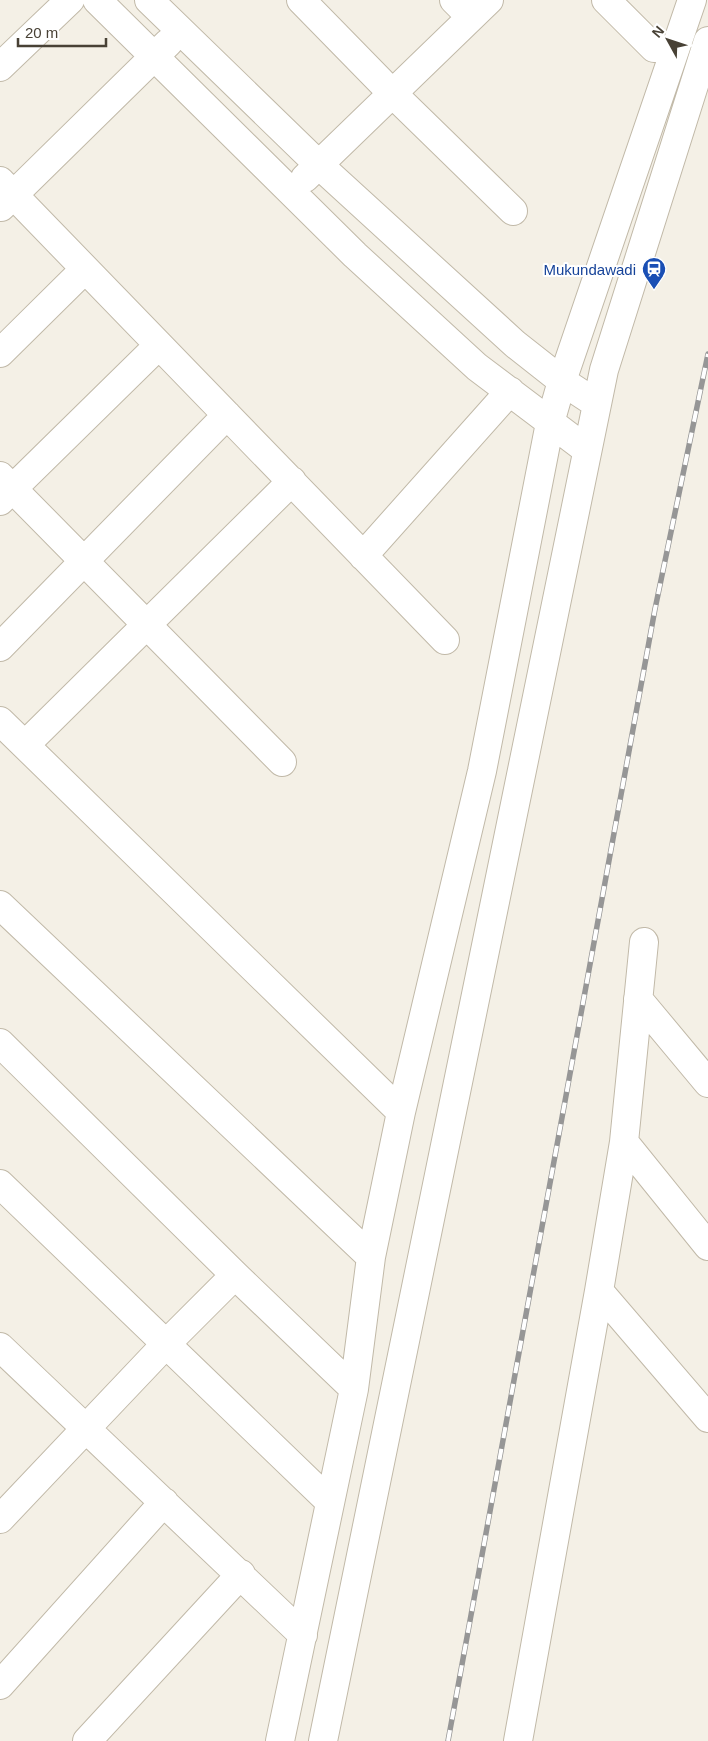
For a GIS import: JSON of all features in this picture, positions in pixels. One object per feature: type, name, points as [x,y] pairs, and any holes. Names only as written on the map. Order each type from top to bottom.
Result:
[{"type":"street","points":[[0,67],[70,0]]},
{"type":"street","points":[[97,0],[355,255],[477,367],[550,424],[587,450]]},
{"type":"street","points":[[149,0],[319,165],[515,344],[562,381],[597,404]]},
{"type":"street","points":[[300,0],[513,211]]},
{"type":"street","points":[[606,0],[654,48]]},
{"type":"street","points":[[280,1741],[304,1635],[354,1389],[371,1257],[401,1112],[482,771],[550,424],[562,381],[692,0]]},
{"type":"street","points":[[291,191],[392,93],[471,6]]},
{"type":"street","points":[[181,31],[4,195],[85,269],[445,640]]},
{"type":"street","points":[[323,1741],[604,370],[708,42]]},
{"type":"street","points":[[0,353],[85,269]]},
{"type":"street","points":[[158,345],[4,488],[84,561],[282,762]]},
{"type":"street","points":[[363,556],[510,391]]},
{"type":"street","points":[[0,647],[227,415]]},
{"type":"street","points":[[25,745],[292,482]]},
{"type":"street","points":[[0,721],[401,1112]]},
{"type":"street","points":[[0,905],[371,1257]]},
{"type":"street","points":[[518,1741],[600,1291],[624,1142],[644,942]]},
{"type":"street","points":[[638,999],[708,1083]]},
{"type":"street","points":[[0,1043],[235,1275],[354,1389]]},
{"type":"street","points":[[624,1142],[708,1246]]},
{"type":"street","points":[[0,1184],[330,1502]]},
{"type":"street","points":[[0,1519],[166,1344],[235,1275]]},
{"type":"street","points":[[600,1291],[708,1418]]},
{"type":"street","points":[[3,1355],[164,1502],[304,1635]]},
{"type":"street","points":[[0,1685],[164,1502]]},
{"type":"street","points":[[87,1741],[241,1574]]},
{"type":"railway","points":[[448,1741],[655,609],[708,354]]},
{"type":"place","name":"Mukundawadi","points":[[654,290]]}]
